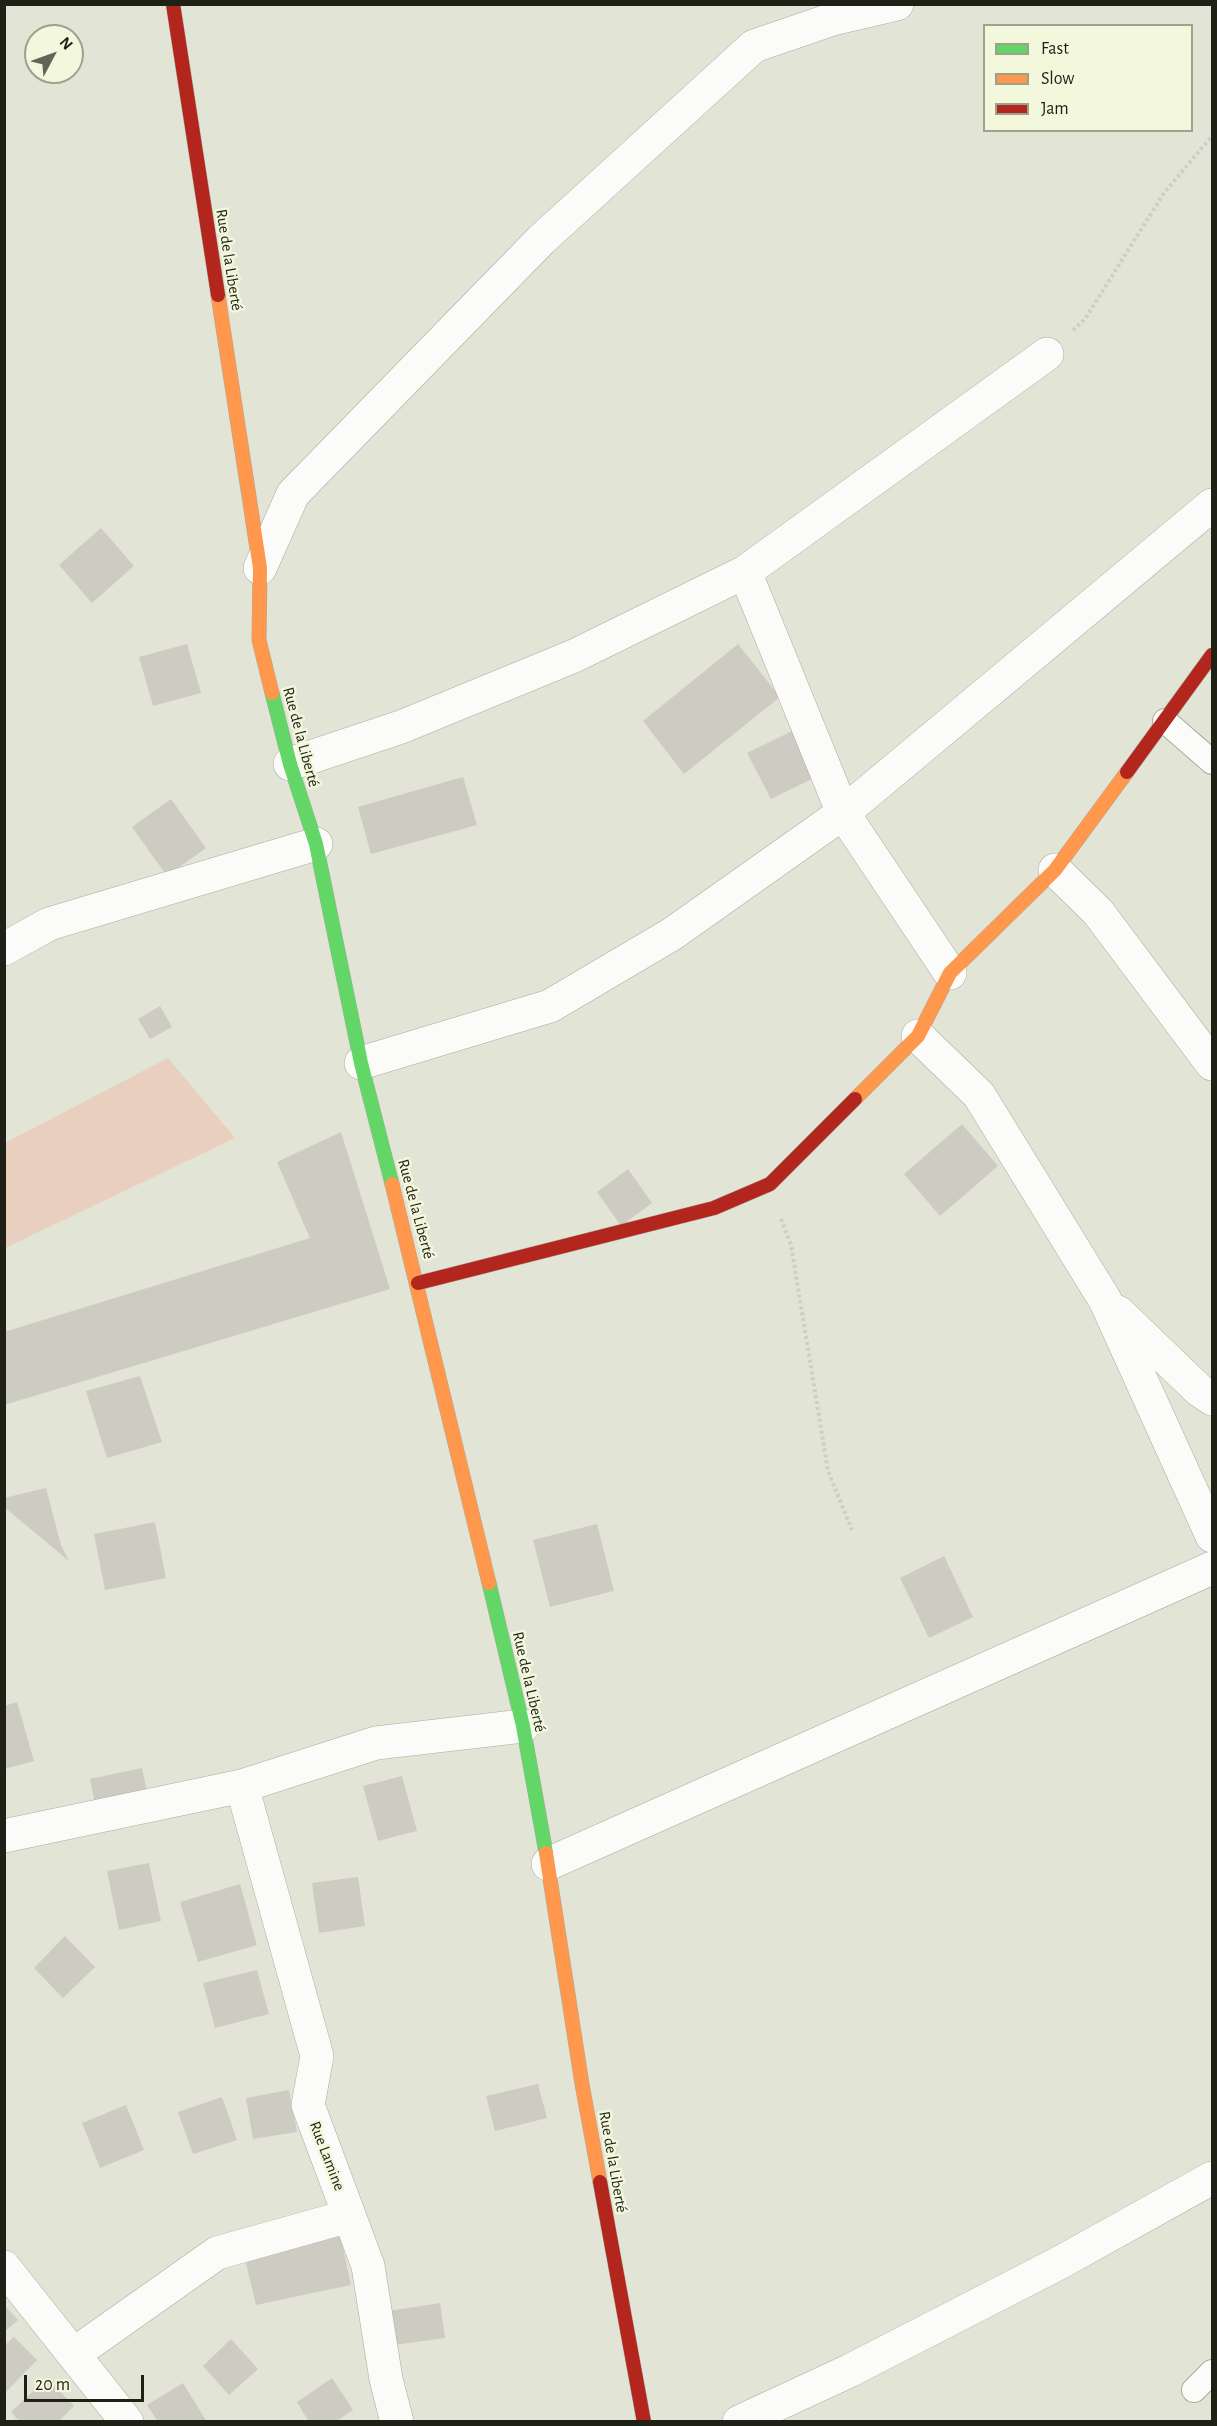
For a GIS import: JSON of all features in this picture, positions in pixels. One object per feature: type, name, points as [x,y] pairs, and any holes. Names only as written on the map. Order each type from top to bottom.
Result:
[{"type":"street","name":"Rue de la Liberté","points":[[173,4],[260,568],[259,640],[290,764],[316,844],[361,1063],[418,1283],[523,1726],[548,1864],[582,2084],[644,2421]]},
{"type":"street","points":[[260,568],[293,494],[541,240],[754,46],[833,19],[897,4]]},
{"type":"street","points":[[290,764],[401,727],[574,656],[745,572],[1047,354]]},
{"type":"street","points":[[361,1063],[550,1006],[672,934],[843,813],[1212,506]]},
{"type":"street","points":[[745,572],[843,813],[950,973]]},
{"type":"street","points":[[418,1283],[714,1208],[768,1184],[918,1036],[950,973],[1055,870],[1212,656]]},
{"type":"street","points":[[4,949],[49,924],[316,844]]},
{"type":"street","points":[[1055,870],[1098,912],[1212,1064]]},
{"type":"street","points":[[918,1036],[980,1095],[1106,1300],[1212,1536]]},
{"type":"street","points":[[1106,1300],[1199,1390],[1212,1398]]},
{"type":"street","points":[[548,1864],[1212,1568]]},
{"type":"street","points":[[4,1836],[242,1786],[376,1743],[523,1726]]},
{"type":"street","name":"Rue Lamine","points":[[242,1786],[316,2055],[308,2105],[368,2266],[386,2379],[398,2421]]},
{"type":"street","points":[[739,2421],[849,2371],[1050,2267],[1212,2178]]},
{"type":"street","points":[[74,2354],[217,2253],[349,2216]]},
{"type":"street","points":[[4,2267],[127,2421]]},
{"type":"lane","points":[[1165,721],[1212,762]]},
{"type":"lane","points":[[1194,2390],[1212,2372]]},
{"type":"path","points":[[1047,354],[1085,320],[1164,193],[1212,136]]},
{"type":"path","points":[[768,1184],[790,1245],[828,1471],[852,1530]]},
{"type":"shaded area","points":[[168,1058],[235,1138],[5,1248],[5,1143]]},
{"type":"building","points":[[101,528],[134,566],[92,603],[59,565]]},
{"type":"building","points":[[187,644],[201,693],[153,706],[139,657]]},
{"type":"building","points":[[738,644],[780,697],[684,774],[643,721]]},
{"type":"building","points":[[792,731],[816,777],[771,799],[747,753]]},
{"type":"building","points":[[463,777],[477,825],[371,854],[358,807]]},
{"type":"building","points":[[171,799],[206,848],[167,876],[132,827]]},
{"type":"building","points":[[160,1006],[172,1027],[150,1039],[138,1019]]},
{"type":"building","points":[[962,1124],[998,1166],[940,1216],[904,1174]]},
{"type":"building","points":[[341,1132],[390,1289],[4,1405],[4,1332],[310,1238],[277,1162]]},
{"type":"building","points":[[628,1169],[652,1203],[621,1226],[597,1192]]},
{"type":"building","points":[[140,1376],[162,1442],[107,1458],[86,1391]]},
{"type":"building","points":[[46,1488],[61,1545],[69,1561],[4,1507],[4,1498]]},
{"type":"building","points":[[155,1522],[166,1578],[105,1590],[94,1534]]},
{"type":"building","points":[[597,1524],[614,1591],[550,1607],[533,1540]]},
{"type":"building","points":[[944,1556],[973,1617],[929,1638],[900,1578]]},
{"type":"building","points":[[17,1702],[34,1761],[4,1769],[4,1706]]},
{"type":"building","points":[[142,1768],[149,1801],[97,1813],[90,1779]]},
{"type":"building","points":[[402,1776],[417,1831],[378,1841],[363,1786]]},
{"type":"building","points":[[149,1863],[161,1921],[119,1930],[107,1871]]},
{"type":"building","points":[[358,1877],[365,1926],[319,1933],[312,1883]]},
{"type":"building","points":[[240,1884],[257,1945],[198,1962],[180,1902]]},
{"type":"building","points":[[65,1936],[95,1967],[63,1998],[34,1968]]},
{"type":"building","points":[[257,1970],[269,2014],[215,2028],[203,1983]]},
{"type":"building","points":[[538,2084],[547,2118],[495,2131],[486,2096]]},
{"type":"building","points":[[289,2090],[297,2132],[253,2139],[246,2098]]},
{"type":"building","points":[[222,2097],[237,2140],[193,2154],[178,2112]]},
{"type":"building","points":[[126,2105],[144,2150],[100,2168],[82,2123]]},
{"type":"building","points":[[339,2230],[351,2285],[256,2305],[243,2251]]},
{"type":"building","points":[[440,2303],[445,2338],[394,2345],[389,2311]]},
{"type":"building","points":[[4,2305],[18,2320],[4,2332]]},
{"type":"building","points":[[14,2337],[37,2360],[4,2394],[4,2346]]},
{"type":"building","points":[[231,2339],[258,2369],[229,2395],[203,2366]]},
{"type":"building","points":[[47,2378],[74,2406],[58,2422],[20,2422],[11,2412]]},
{"type":"building","points":[[332,2378],[353,2410],[335,2422],[309,2422],[297,2402]]},
{"type":"building","points":[[183,2383],[207,2422],[158,2422],[147,2405]]},
{"type":"traffic: fast","points":[[272,693],[290,764],[316,844],[361,1063],[392,1184]]},
{"type":"traffic: fast","points":[[489,1583],[523,1726],[546,1853]]},
{"type":"traffic: slow","points":[[218,295],[260,568],[259,640],[272,693]]},
{"type":"traffic: slow","points":[[855,1099],[918,1036],[950,973],[1055,870],[1127,772]]},
{"type":"traffic: slow","points":[[392,1184],[489,1583]]},
{"type":"traffic: slow","points":[[546,1853],[582,2084],[600,2182]]},
{"type":"traffic: jam","points":[[173,4],[218,295]]},
{"type":"traffic: jam","points":[[1127,772],[1212,655]]},
{"type":"traffic: jam","points":[[418,1283],[714,1208],[770,1184],[855,1099]]},
{"type":"traffic: jam","points":[[600,2182],[644,2422]]}]
